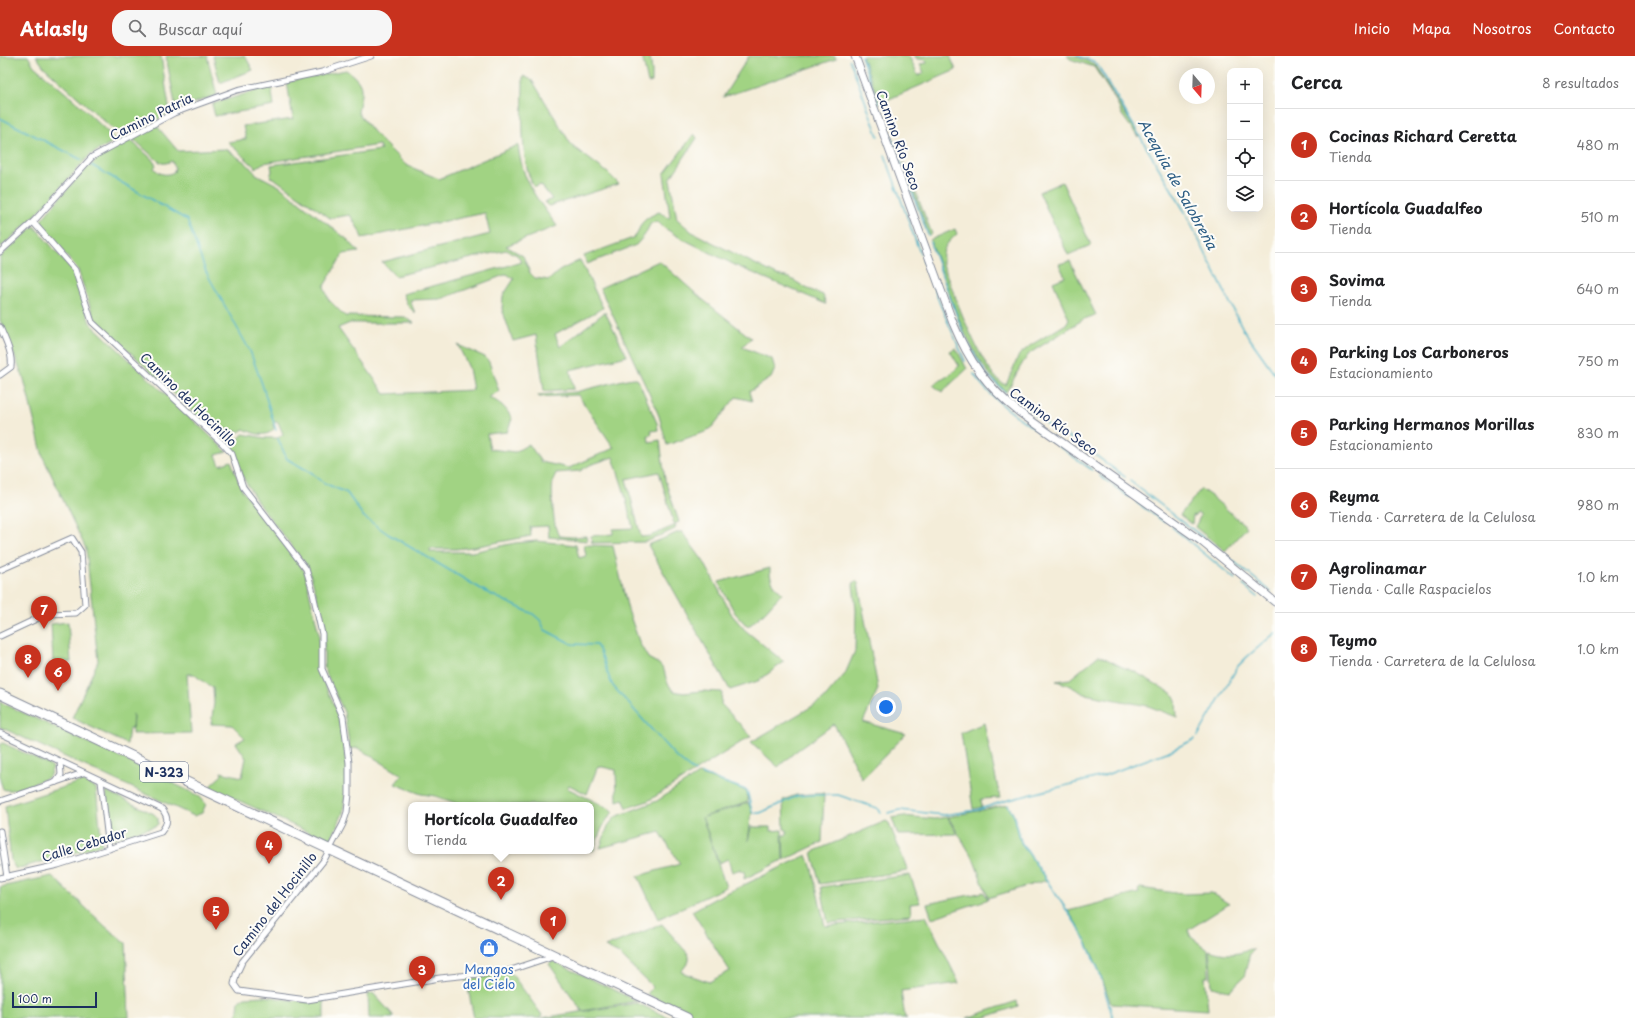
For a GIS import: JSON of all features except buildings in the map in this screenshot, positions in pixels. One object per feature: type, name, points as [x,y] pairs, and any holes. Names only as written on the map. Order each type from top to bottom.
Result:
[{"type":"highway","name":"N-323","points":[[0,694],[686,1018]]},
{"type":"street","name":"Camino Patria","points":[[0,252],[34,222],[92,157],[172,114],[237,90],[322,72],[371,56]]},
{"type":"street","name":"Camino Río Seco","points":[[855,56],[953,323],[964,347],[984,378],[1003,399],[1019,412],[1195,537],[1275,602]]},
{"type":"street","name":"Camino del Hocinillo","points":[[34,222],[75,270],[92,322],[224,444],[232,454],[244,487],[306,569],[312,589],[322,634],[322,669],[343,717],[349,763],[349,794],[347,812],[343,824],[324,860],[242,962],[234,984],[239,991],[307,1000],[440,978],[508,971],[553,956]]},
{"type":"street","points":[[0,327],[8,346],[12,361],[11,367],[0,375]]},
{"type":"street","points":[[0,570],[72,538],[81,552],[85,605],[76,613],[47,614],[0,636]]},
{"type":"street","points":[[0,734],[101,781],[109,849]]},
{"type":"street","points":[[0,739],[7,737]]},
{"type":"street","points":[[55,783],[61,775],[60,761]]},
{"type":"street","points":[[0,801],[83,773]]},
{"type":"street","name":"Calle Cebador","points":[[0,878],[58,865],[161,832],[166,826],[167,816],[162,809],[101,781]]},
{"type":"street","points":[[0,831],[7,877]]},
{"type":"green space","points":[[0,56],[28,56],[34,66],[81,106],[116,140],[90,155],[31,220],[0,248]]},
{"type":"green space","points":[[36,56],[161,56],[170,113],[122,137],[44,67]]},
{"type":"green space","points":[[166,56],[207,56],[217,95],[176,109]]},
{"type":"green space","points":[[213,56],[245,56],[253,70],[220,83]]},
{"type":"green space","points":[[642,56],[650,56],[652,82],[648,83]]},
{"type":"green space","points":[[749,56],[835,56],[836,59],[723,97]]},
{"type":"green space","points":[[862,56],[909,56],[918,76],[924,73],[920,64],[927,63],[926,60],[917,59],[914,56],[950,56],[956,70],[880,103]]},
{"type":"green space","points":[[1067,56],[1075,56],[1094,64],[1139,136],[1138,137],[1122,115],[1116,101],[1094,67],[1070,59]]},
{"type":"green space","points":[[346,70],[353,75],[360,84],[361,93],[358,113],[373,132],[406,165],[439,179],[518,145],[523,169],[531,188],[557,226],[506,246],[523,256],[530,273],[535,278],[549,280],[559,271],[580,260],[603,308],[555,334],[560,347],[605,312],[627,356],[570,370],[574,389],[544,391],[536,335],[513,341],[502,309],[503,296],[514,279],[507,274],[441,299],[410,300],[415,313],[408,306],[403,294],[522,262],[517,255],[506,250],[395,276],[382,262],[490,234],[485,213],[362,238],[350,215],[330,218],[270,177],[272,171],[271,165],[381,150],[379,145],[263,163],[256,168],[228,142],[246,139],[243,126],[293,119],[287,82]]},
{"type":"green space","points":[[523,76],[532,80],[572,146],[608,173],[619,184],[549,206],[545,202],[552,199],[541,185],[534,187],[529,176],[526,163],[523,133]]},
{"type":"green space","points":[[271,86],[274,106],[215,116],[212,104]]},
{"type":"green space","points":[[157,126],[178,151],[226,149],[246,163],[256,174],[279,186],[348,240],[359,252],[343,254],[324,286],[328,299],[345,316],[405,317],[414,323],[350,323],[338,328],[385,394],[473,390],[469,368],[458,345],[485,357],[489,362],[499,391],[489,397],[502,406],[512,419],[507,432],[487,434],[490,449],[515,452],[529,444],[541,462],[569,468],[614,448],[578,395],[539,397],[538,395],[576,392],[627,379],[634,378],[638,380],[657,423],[658,430],[651,431],[652,434],[648,435],[649,442],[660,440],[665,480],[679,522],[674,524],[659,472],[626,479],[641,537],[650,536],[676,525],[675,529],[646,542],[592,543],[591,536],[613,534],[613,529],[633,528],[623,488],[613,457],[590,465],[580,471],[556,473],[553,480],[553,510],[555,525],[559,536],[586,536],[587,541],[549,537],[548,526],[530,527],[531,536],[473,547],[456,549],[430,549],[430,552],[472,552],[515,543],[537,541],[576,545],[579,558],[586,556],[584,545],[613,546],[628,610],[640,644],[648,658],[659,664],[664,670],[667,682],[673,691],[684,693],[702,691],[722,692],[721,704],[751,736],[648,801],[627,808],[623,799],[617,801],[616,770],[598,766],[587,794],[569,785],[567,788],[610,809],[613,812],[601,830],[594,850],[594,802],[453,802],[435,796],[421,794],[395,784],[402,775],[358,748],[350,749],[344,712],[324,666],[324,633],[316,593],[308,567],[258,503],[244,479],[231,447],[243,434],[265,438],[278,438],[283,434],[278,422],[275,422],[273,425],[274,429],[267,434],[256,434],[244,429],[239,432],[217,427],[221,438],[94,318],[78,270],[39,223],[84,171],[107,152],[130,140],[151,158],[156,165],[154,168],[159,172],[168,174],[174,172],[175,168],[172,161],[164,163],[160,162],[134,140],[134,137]]},
{"type":"green space","points":[[694,134],[697,138],[670,179],[677,219],[692,232],[777,275],[790,278],[806,288],[823,295],[826,304],[739,267],[677,236],[658,222],[651,223],[644,236],[636,245],[587,264],[584,256],[633,238],[637,234],[640,226],[651,216],[659,212],[669,218],[670,217],[664,174]]},
{"type":"green space","points":[[904,162],[932,234],[929,235],[903,163]]},
{"type":"green space","points":[[1062,182],[1091,245],[1068,255],[1039,192]]},
{"type":"green space","points":[[34,226],[73,271],[90,323],[227,452],[216,455],[220,465],[231,461],[242,490],[304,570],[319,634],[319,672],[339,719],[347,774],[343,813],[330,842],[211,788],[211,785],[222,775],[221,772],[242,777],[246,758],[236,743],[245,738],[232,725],[211,724],[214,703],[213,688],[194,674],[187,674],[191,733],[132,734],[133,714],[132,728],[129,728],[127,744],[72,718],[98,661],[86,549],[43,457],[24,379],[0,320],[0,257]]},
{"type":"green space","points":[[955,229],[957,234],[945,247],[943,265],[978,350],[997,379],[1006,385],[1019,355],[1031,345],[1066,324],[1069,319],[1053,282],[1065,277],[1059,264],[1070,261],[1096,315],[1084,319],[1030,353],[1006,392],[991,376],[979,359],[969,340],[952,301],[930,240]]},
{"type":"green space","points":[[659,261],[702,299],[751,338],[742,347],[772,359],[775,369],[771,378],[749,392],[752,401],[736,397],[713,426],[705,432],[667,445],[659,416],[600,288]]},
{"type":"green space","points":[[956,348],[967,369],[942,392],[933,385],[951,374],[959,366],[950,351]]},
{"type":"green space","points":[[1201,489],[1247,527],[1225,551],[1195,527],[1201,515],[1197,513],[1195,516],[1193,515],[1192,524],[1180,515]]},
{"type":"green space","points":[[682,532],[704,562],[732,615],[745,630],[784,662],[758,681],[730,690],[648,545]]},
{"type":"green space","points":[[770,568],[770,576],[777,588],[782,593],[765,612],[748,627],[735,613],[719,582]]},
{"type":"green space","points":[[856,581],[858,583],[878,689],[863,722],[906,734],[862,779],[834,724],[795,752],[778,767],[751,742],[823,700],[845,674],[855,651],[856,610],[853,585]]},
{"type":"green space","points":[[68,622],[71,662],[53,662],[51,624]]},
{"type":"green space","points":[[1099,655],[1135,672],[1173,694],[1176,700],[1177,717],[1148,706],[1085,694],[1066,684],[1056,681],[1070,679]]},
{"type":"green space","points":[[0,702],[128,761],[199,796],[206,804],[202,813],[194,816],[0,727]]},
{"type":"green space","points":[[984,723],[1000,798],[981,799],[982,807],[973,809],[961,733]]},
{"type":"green space","points":[[3,743],[53,767],[49,777],[13,790],[3,789],[0,780],[0,745]]},
{"type":"green space","points":[[698,774],[738,787],[747,792],[748,802],[704,817],[748,803],[752,811],[748,841],[751,827],[771,827],[771,831],[782,830],[783,860],[744,879],[745,871],[742,871],[741,869],[732,872],[728,859],[719,863],[702,817],[726,887],[658,919],[638,876],[680,864],[660,832],[600,848],[608,826],[615,817],[657,801]]},
{"type":"green space","points":[[82,781],[96,788],[102,845],[16,869],[11,861],[5,806]]},
{"type":"green space","points":[[106,791],[154,814],[158,818],[158,824],[156,826],[112,839]]},
{"type":"green space","points":[[824,793],[822,842],[784,860],[783,835],[787,835],[787,830],[784,829],[783,800],[796,795]]},
{"type":"green space","points":[[1006,805],[1010,808],[1015,818],[1021,843],[1047,880],[988,898],[989,899],[932,918],[927,904],[984,892],[986,897],[988,897],[973,858],[948,817]]},
{"type":"green space","points":[[903,816],[935,819],[947,817],[957,834],[898,835],[892,818]]},
{"type":"green space","points":[[886,821],[889,823],[908,871],[820,884],[812,852]]},
{"type":"green space","points":[[807,855],[812,869],[825,926],[926,916],[959,983],[901,991],[905,1018],[695,1018],[647,994],[653,987],[619,954],[605,947],[662,924],[689,955],[689,961],[681,972],[709,982],[730,971],[692,911]]},
{"type":"green space","points":[[910,875],[920,903],[910,904],[911,915],[828,923],[821,887]]},
{"type":"green space","points":[[52,876],[106,927],[126,943],[129,1018],[0,1018],[0,887]]},
{"type":"green space","points":[[1140,888],[1182,894],[1212,893],[1229,904],[1188,930],[1191,937],[1208,950],[1209,977],[1205,977],[1208,1010],[1111,1004],[1088,945],[1068,911],[1139,893],[1138,890]]},
{"type":"green space","points":[[1250,949],[1254,950],[1250,953],[1244,977],[1229,991],[1212,987],[1209,950],[1219,953],[1235,954]]},
{"type":"green space","points":[[553,961],[637,1001],[582,1011],[549,964]]},
{"type":"green space","points":[[511,973],[542,1015],[540,1018],[474,1018],[466,979]]},
{"type":"green space","points":[[373,993],[393,1015],[393,1018],[369,1018],[368,994]]},
{"type":"green space","points":[[264,996],[305,1002],[324,1001],[324,1018],[237,1018],[239,1001],[245,997]]},
{"type":"green space","points":[[1017,1001],[1018,1006],[983,1018],[967,1018]]},
{"type":"green space","points":[[637,1003],[670,1018],[541,1018]]},
{"type":"waterway","points":[[861,56],[878,104]]},
{"type":"waterway","name":"Acequia de Salobreña","points":[[1078,56],[1093,61],[1097,64],[1185,212],[1243,329],[1275,374]]},
{"type":"waterway","points":[[850,60],[878,136]]},
{"type":"waterway","points":[[881,110],[928,235]]},
{"type":"waterway","points":[[0,118],[82,160]]},
{"type":"waterway","points":[[885,155],[920,253]]},
{"type":"waterway","points":[[91,165],[187,220],[206,272],[250,351],[276,430]]},
{"type":"waterway","points":[[930,242],[966,341],[986,374],[1005,392]]},
{"type":"waterway","points":[[923,260],[965,361]]},
{"type":"waterway","points":[[974,374],[1000,403],[1053,442]]},
{"type":"waterway","points":[[1010,396],[1051,427],[1079,443],[1125,477]]},
{"type":"waterway","points":[[278,439],[287,459],[312,473],[324,483],[347,493],[364,517],[388,534],[488,593],[533,614],[540,620],[545,630],[572,644],[596,645],[599,649],[613,686],[677,758],[695,772]]},
{"type":"waterway","points":[[1058,446],[1092,470]]},
{"type":"waterway","points":[[1100,476],[1129,497]]},
{"type":"waterway","points":[[1130,481],[1223,553]]},
{"type":"waterway","points":[[1137,503],[1164,522]]},
{"type":"waterway","points":[[1172,527],[1235,579]]},
{"type":"waterway","points":[[1226,555],[1271,592]]},
{"type":"waterway","points":[[1243,585],[1258,597]]},
{"type":"waterway","points":[[1198,736],[1238,666],[1275,633]]},
{"type":"waterway","points":[[888,813],[900,810],[944,815],[977,810],[1005,801],[1103,776],[1167,752],[1195,739]]},
{"type":"waterway","points":[[701,774],[746,790],[753,813],[760,813],[797,796],[810,795],[838,795],[877,808],[881,812]]},
{"type":"waterway","points":[[1008,805],[1015,818],[1021,842],[1082,933],[1099,971],[1113,1018]]},
{"type":"place","name":"Agrolinamar","points":[[44,629]]},
{"type":"place","name":"Teymo","points":[[28,678]]},
{"type":"place","name":"Reyma","points":[[58,691]]},
{"type":"place","name":"Parking Los Carboneros","points":[[269,864]]},
{"type":"place","name":"Hortícola Guadalfeo","points":[[501,900]]},
{"type":"place","name":"Parking Hermanos Morillas","points":[[216,930]]},
{"type":"place","name":"Cocinas Richard Ceretta","points":[[553,940]]},
{"type":"place","name":"Mangos del Cielo","points":[[489,948]]},
{"type":"place","name":"Sovima","points":[[422,989]]}]
